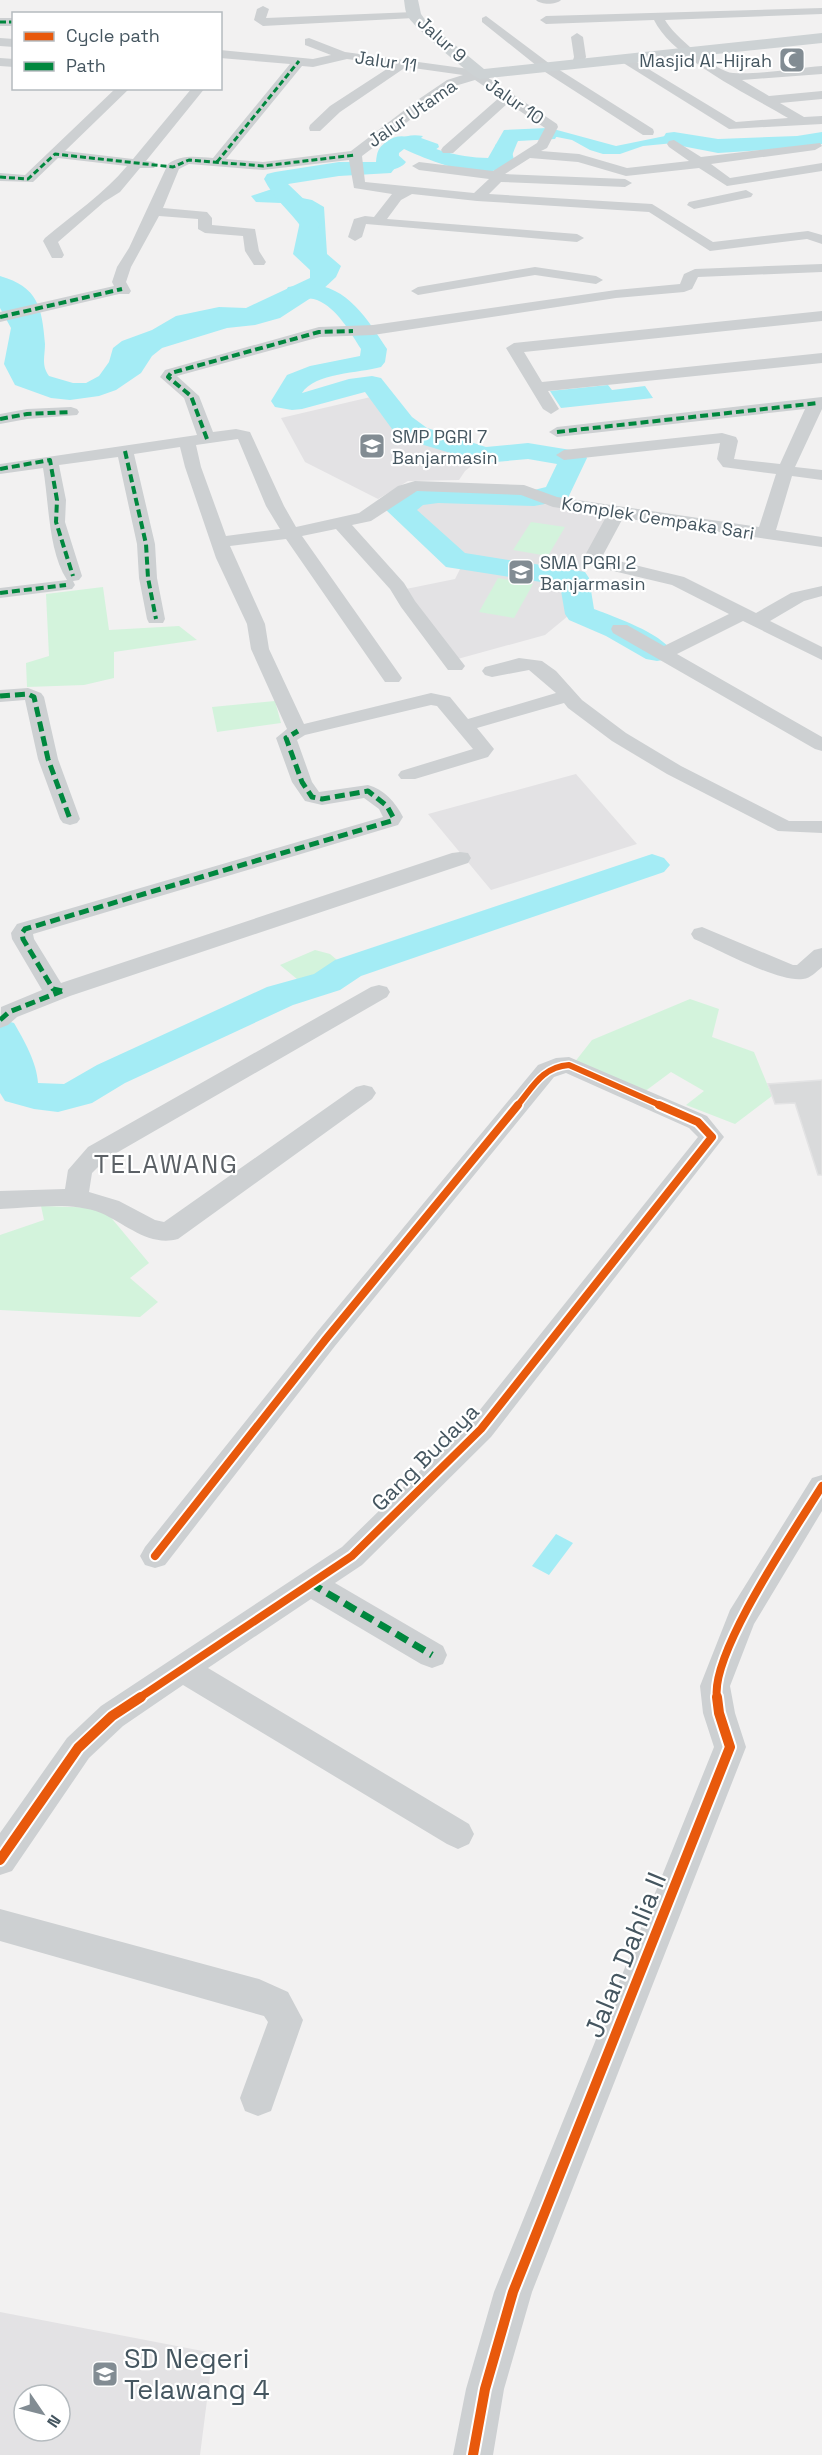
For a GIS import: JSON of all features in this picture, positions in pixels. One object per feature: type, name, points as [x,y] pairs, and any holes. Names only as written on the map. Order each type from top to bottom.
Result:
[{"type":"street","points":[[542,0],[555,0]]},
{"type":"street","points":[[263,9],[260,20],[263,22],[412,8]]},
{"type":"street","name":"Jalur 9","points":[[412,8],[480,74]]},
{"type":"street","points":[[546,20],[822,12]]},
{"type":"street","points":[[658,17],[665,31],[686,51],[803,122]]},
{"type":"street","points":[[486,20],[546,67],[648,132]]},
{"type":"street","points":[[577,37],[580,57],[578,63]]},
{"type":"street","points":[[480,74],[822,38]]},
{"type":"street","points":[[309,42],[342,56]]},
{"type":"street","name":"Jalur 11","points":[[223,57],[319,63],[342,56],[480,74]]},
{"type":"street","points":[[622,58],[734,126],[822,120]]},
{"type":"street","points":[[217,162],[299,61]]},
{"type":"street","points":[[315,128],[335,109],[402,64]]},
{"type":"street","points":[[730,76],[822,70]]},
{"type":"street","name":"Jalur 10","points":[[480,74],[481,79],[508,97],[550,132],[542,145],[525,154]]},
{"type":"street","name":"Jalur Utama","points":[[356,164],[441,89],[458,80],[480,74]]},
{"type":"street","points":[[0,177],[28,179],[122,90]]},
{"type":"street","points":[[57,255],[50,241],[99,199],[115,189],[134,163],[197,90]]},
{"type":"street","points":[[768,100],[822,95]]},
{"type":"street","points":[[448,150],[508,97]]},
{"type":"street","points":[[674,144],[698,163],[752,198],[694,206]]},
{"type":"street","points":[[477,197],[498,177],[499,172],[525,154],[579,158],[626,172],[814,146]]},
{"type":"street","points":[[55,154],[173,167]]},
{"type":"street","points":[[5,315],[123,290],[119,282],[124,267],[154,212],[173,167],[183,161],[262,165],[356,164],[362,186],[477,197],[652,208],[710,247],[817,236]]},
{"type":"street","points":[[419,166],[498,177],[625,183]]},
{"type":"street","points":[[727,182],[822,167]]},
{"type":"street","points":[[378,222],[403,191]]},
{"type":"street","points":[[154,212],[202,215],[205,218],[205,229],[250,232],[252,251],[259,262]]},
{"type":"street","points":[[355,237],[359,222],[365,220],[578,233],[596,280],[611,295]]},
{"type":"street","points":[[207,439],[191,396],[168,377],[171,373],[319,332],[373,330],[611,295],[684,288],[687,286],[689,277],[695,273],[822,268]]},
{"type":"street","points":[[418,291],[535,271],[596,280]]},
{"type":"street","points":[[551,409],[514,348],[822,316]]},
{"type":"street","points":[[733,324],[765,364]]},
{"type":"street","points":[[538,387],[822,358]]},
{"type":"street","points":[[557,432],[818,410]]},
{"type":"street","points":[[766,534],[785,471],[818,410]]},
{"type":"street","points":[[0,419],[27,414],[71,412]]},
{"type":"street","points":[[0,469],[236,434],[244,435],[275,506],[308,561],[392,678]]},
{"type":"street","points":[[564,455],[722,438],[730,441],[725,459],[729,463],[822,476]]},
{"type":"street","points":[[187,441],[193,467],[219,542],[256,624],[260,649],[298,731]]},
{"type":"street","points":[[124,451],[146,544],[148,578],[156,619]]},
{"type":"street","points":[[0,593],[70,580],[56,522],[56,492],[50,460]]},
{"type":"street","name":"Komplek Cempaka Sari","points":[[219,542],[291,533],[365,517],[399,493],[415,486],[529,491],[553,502],[822,542]]},
{"type":"street","points":[[616,512],[592,559],[594,561],[678,581],[822,654]]},
{"type":"street","points":[[340,523],[398,587],[407,603],[455,666]]},
{"type":"street","points":[[663,654],[804,594],[822,591]]},
{"type":"street","points":[[620,629],[822,745]]},
{"type":"street","points":[[492,671],[521,663],[534,664],[570,695],[575,705],[619,737],[674,770],[785,827],[822,827]]},
{"type":"street","points":[[0,696],[28,694],[34,697],[48,759],[70,819]]},
{"type":"street","points":[[464,726],[570,695]]},
{"type":"street","points":[[62,991],[53,989],[23,939],[22,933],[25,929],[391,821],[393,817],[387,806],[368,791],[322,799],[312,797],[302,782],[286,736],[298,731],[431,699],[443,701],[484,749],[481,753],[408,775]]},
{"type":"street","points":[[0,1020],[9,1012],[62,991],[460,858]]},
{"type":"street","points":[[702,934],[790,972],[802,972],[822,955]]},
{"type":"street","points":[[76,1198],[80,1170],[97,1153],[379,992]]},
{"type":"street","name":"Gang Budaya","points":[[0,1860],[9,1831],[78,1748],[112,1716],[352,1556],[481,1429],[712,1137],[698,1122],[568,1065],[556,1066],[546,1071],[326,1339],[155,1556]]},
{"type":"street","points":[[0,1200],[76,1198],[110,1207],[148,1228],[159,1232],[169,1232],[364,1093]]},
{"type":"street","name":"Jalan Dahlia II","points":[[473,2455],[485,2389],[513,2292],[730,1747],[719,1713],[715,1686],[741,1619],[822,1486]]},
{"type":"street","points":[[310,1583],[432,1655]]},
{"type":"street","points":[[184,1670],[458,1834]]},
{"type":"street","points":[[0,1925],[259,1996],[276,2004],[286,2020],[258,2098]]},
{"type":"shaded area","name":"SMP PGRI 7 Banjarmasin","points":[[375,396],[413,435],[484,456],[465,471],[459,480],[408,481],[378,499],[305,462],[281,418]]},
{"type":"shaded area","name":"SMA PGRI 2 Banjarmasin","points":[[498,497],[608,514],[576,590],[574,611],[545,635],[454,660],[401,590],[455,579],[462,565],[410,511],[425,498]]},
{"type":"shaded area","points":[[576,774],[637,844],[491,890],[428,814]]},
{"type":"shaded area","name":"SD Negeri Telawang 4","points":[[0,2312],[213,2353],[200,2455],[0,2455]]},
{"type":"green space","points":[[531,522],[565,527],[548,556],[513,550]]},
{"type":"green space","points":[[498,578],[533,584],[514,618],[479,612]]},
{"type":"green space","points":[[103,587],[109,630],[179,626],[197,640],[114,652],[114,678],[84,685],[27,687],[26,663],[49,656],[46,594]]},
{"type":"green space","points":[[275,701],[281,723],[217,732],[212,707]]},
{"type":"green space","points":[[315,950],[330,954],[343,965],[303,984],[280,965]]},
{"type":"green space","points":[[690,999],[719,1009],[712,1037],[754,1052],[772,1096],[735,1124],[686,1105],[704,1091],[671,1072],[644,1092],[574,1063],[592,1040]]},
{"type":"green space","points":[[41,1206],[103,1208],[149,1263],[130,1278],[158,1302],[140,1317],[0,1310],[0,1235],[44,1220]]},
{"type":"water","points":[[557,130],[616,146],[670,135],[716,141],[731,147],[716,148],[674,143],[643,146],[620,154],[603,154],[572,140],[532,135],[512,140],[510,143],[514,160],[497,168],[423,153],[408,147],[401,148],[396,153],[406,162],[398,168],[370,173],[316,177],[287,184],[297,197],[312,200],[324,207],[327,254],[341,266],[336,277],[320,292],[280,318],[255,325],[227,328],[162,348],[152,356],[141,373],[116,390],[99,396],[70,400],[51,398],[15,385],[4,364],[11,328],[0,308],[0,276],[23,286],[36,300],[42,319],[45,344],[44,364],[49,376],[73,383],[86,383],[99,376],[109,362],[113,348],[122,341],[152,330],[176,316],[219,307],[246,308],[310,278],[310,270],[293,254],[301,217],[281,203],[256,202],[251,196],[272,189],[276,180],[323,168],[356,165],[381,169],[385,167],[383,148],[398,139],[412,135],[423,136],[421,138],[438,144],[439,147],[435,150],[439,153],[497,162],[503,157],[495,145],[515,134]]},
{"type":"water","points":[[608,385],[612,390],[645,386],[653,398],[561,408],[550,391]]},
{"type":"water","points":[[556,1534],[573,1543],[549,1575],[532,1566]]},
{"type":"building","points":[[822,1080],[822,1175],[818,1175],[795,1103],[775,1104],[768,1084]]},
{"type":"waterway","points":[[310,223],[307,216],[282,191],[275,179],[339,169],[383,168],[387,164],[388,151],[404,142],[447,159],[491,164],[499,159],[512,135],[547,134]]},
{"type":"waterway","points":[[674,138],[718,146],[797,142],[822,138]]},
{"type":"waterway","points":[[297,292],[321,293],[330,297],[352,317],[374,349],[372,362],[319,371],[296,381],[284,401],[302,401],[349,387],[372,384],[402,423],[417,434],[484,455],[528,451],[573,458],[557,494],[534,498],[487,495],[416,497],[399,509],[456,561],[574,578],[580,614],[617,629],[657,652]]},
{"type":"waterway","points":[[0,1032],[18,1073],[19,1092],[47,1098],[68,1097],[88,1089],[111,1074],[280,996],[327,982],[348,968],[652,865]]},
{"type":"marked path","points":[[0,22],[12,22]]},
{"type":"marked path","points":[[217,162],[299,61]]},
{"type":"marked path","points":[[0,177],[28,179],[55,154],[173,167],[189,160],[263,166],[355,155]]},
{"type":"marked path","points":[[0,317],[122,289]]},
{"type":"marked path","points":[[207,439],[191,396],[168,377],[171,373],[319,332],[353,331]]},
{"type":"marked path","points":[[557,432],[818,403]]},
{"type":"marked path","points":[[0,419],[27,414],[71,412]]},
{"type":"marked path","points":[[125,451],[146,544],[148,578],[156,619]]},
{"type":"marked path","points":[[0,469],[50,460],[57,500],[56,522],[73,576]]},
{"type":"marked path","points":[[0,593],[66,585]]},
{"type":"marked path","points":[[0,696],[28,694],[34,697],[48,759],[70,819]]},
{"type":"marked path","points":[[62,991],[53,989],[23,939],[22,933],[25,929],[391,821],[393,817],[387,806],[368,791],[322,799],[312,797],[302,782],[286,738],[298,731]]},
{"type":"marked path","points":[[0,1020],[9,1012],[62,991]]},
{"type":"marked path","points":[[310,1583],[432,1655]]},
{"type":"cycle path","points":[[0,1860],[78,1748],[112,1716],[352,1556],[481,1429],[712,1137],[698,1122],[569,1065],[556,1066],[546,1071],[326,1339],[155,1556]]},
{"type":"cycle path","points":[[473,2455],[485,2389],[513,2292],[730,1747],[719,1713],[715,1686],[741,1619],[822,1486]]},
{"type":"place","name":"Masjid Al-Hijrah","points":[[792,60]]},
{"type":"place","name":"SMP PGRI 7 Banjarmasin","points":[[372,446]]},
{"type":"place","name":"SMA PGRI 2 Banjarmasin","points":[[521,572]]},
{"type":"place","name":"SD Negeri Telawang 4","points":[[105,2374]]},
{"type":"district","name":"TELAWANG","points":[[166,1164]]}]
